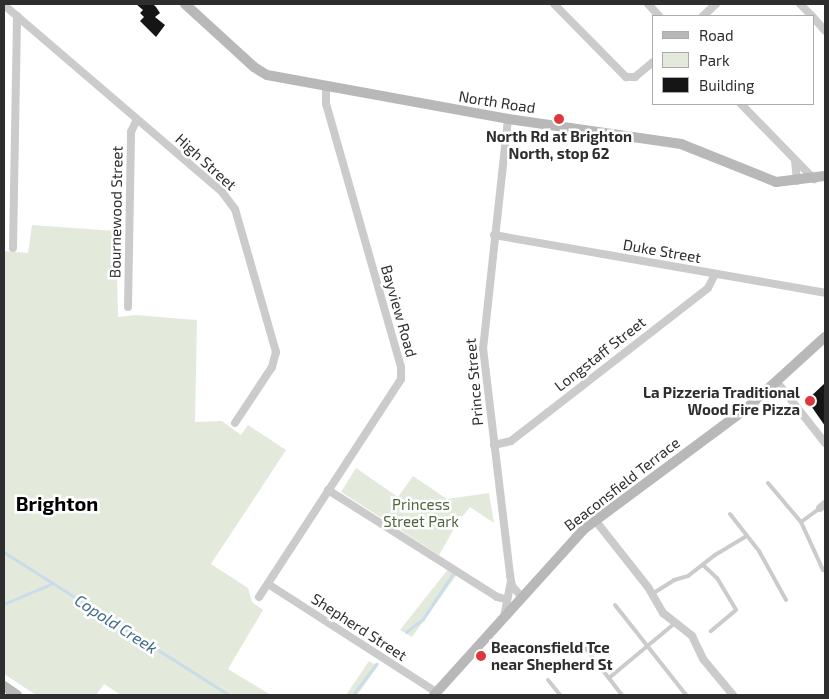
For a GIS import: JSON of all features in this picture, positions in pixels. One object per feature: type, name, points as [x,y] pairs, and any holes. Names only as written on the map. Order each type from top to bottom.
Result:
[{"type":"street","points":[[13,248],[14,4]]},
{"type":"street","name":"North Road","points":[[185,4],[262,73],[508,119],[681,144],[768,180],[798,181],[825,176]]},
{"type":"street","points":[[554,4],[626,77],[635,77],[652,63]]},
{"type":"street","points":[[648,4],[658,15]]},
{"type":"street","points":[[704,15],[716,4]]},
{"type":"street","points":[[800,4],[810,15]]},
{"type":"street","name":"High Street","points":[[4,5],[222,192],[240,219],[276,352],[272,367],[234,423]]},
{"type":"street","points":[[814,19],[825,31]]},
{"type":"street","name":"Bayview Road","points":[[258,597],[398,385],[402,372],[326,104],[326,86]]},
{"type":"street","points":[[742,105],[795,161],[814,178]]},
{"type":"street","name":"Bournewood Street","points":[[128,307],[130,132],[137,119]]},
{"type":"street","name":"Prince Street","points":[[504,617],[506,599],[511,582],[483,338],[508,119]]},
{"type":"street","points":[[795,161],[798,181]]},
{"type":"street","name":"Duke Street","points":[[494,235],[825,293]]},
{"type":"street","name":"Longstaff Street","points":[[494,445],[511,441],[711,286],[715,274]]},
{"type":"street","name":"Beaconsfield Terrace","points":[[439,693],[522,597],[595,520],[777,382],[825,338]]},
{"type":"street","points":[[777,382],[825,442]]},
{"type":"street","points":[[328,490],[497,596],[506,599]]},
{"type":"street","points":[[595,520],[652,594],[663,612],[692,636],[703,659],[734,695]]},
{"type":"street","name":"Prince Street","points":[[511,582],[522,597]]},
{"type":"street","name":"Shepherd Street","points":[[268,584],[439,693]]},
{"type":"street","points":[[4,686],[17,695]]},
{"type":"lane","points":[[768,483],[801,522],[823,570]]},
{"type":"lane","points":[[801,522],[823,506]]},
{"type":"lane","points":[[730,514],[745,537],[758,551],[786,600]]},
{"type":"lane","points":[[652,594],[674,580],[688,576],[745,537]]},
{"type":"lane","points":[[703,565],[717,578],[736,610],[712,631]]},
{"type":"lane","points":[[615,605],[686,695]]},
{"type":"lane","points":[[609,678],[677,622]]},
{"type":"lane","points":[[583,645],[622,695]]},
{"type":"lane","points":[[548,680],[560,695]]},
{"type":"green space","points":[[32,225],[116,231],[118,317],[136,315],[197,320],[195,422],[222,421],[241,435],[248,425],[286,450],[211,564],[248,588],[252,602],[263,610],[228,669],[271,695],[121,695],[104,684],[96,695],[36,695],[4,674],[4,251],[28,253]]},
{"type":"green space","name":"Princess Street Park","points":[[356,468],[398,497],[413,476],[447,499],[489,493],[494,523],[470,507],[458,522],[439,555],[341,492]]},
{"type":"green space","points":[[449,568],[458,573],[412,637],[400,630]]},
{"type":"green space","points":[[369,661],[378,666],[357,695],[346,695]]},
{"type":"building","points":[[136,4],[153,4],[160,13],[155,17],[165,25],[156,37],[140,21],[144,17],[140,13],[143,10]]},
{"type":"building","points":[[825,383],[825,426],[807,400]]},
{"type":"waterway","name":"Copold Creek","points":[[4,552],[229,695]]},
{"type":"waterway","points":[[406,632],[423,619],[454,572]]},
{"type":"waterway","points":[[4,604],[51,584]]},
{"type":"waterway","points":[[353,695],[376,664]]},
{"type":"place","name":"North Rd at Brighton North, stop 62","points":[[559,119]]},
{"type":"place","name":"La Pizzeria Traditional Wood Fire Pizza","points":[[810,401]]},
{"type":"place","name":"Beaconsfield Tce near Shepherd St","points":[[481,656]]},
{"type":"district","name":"Brighton","points":[[57,503]]}]
